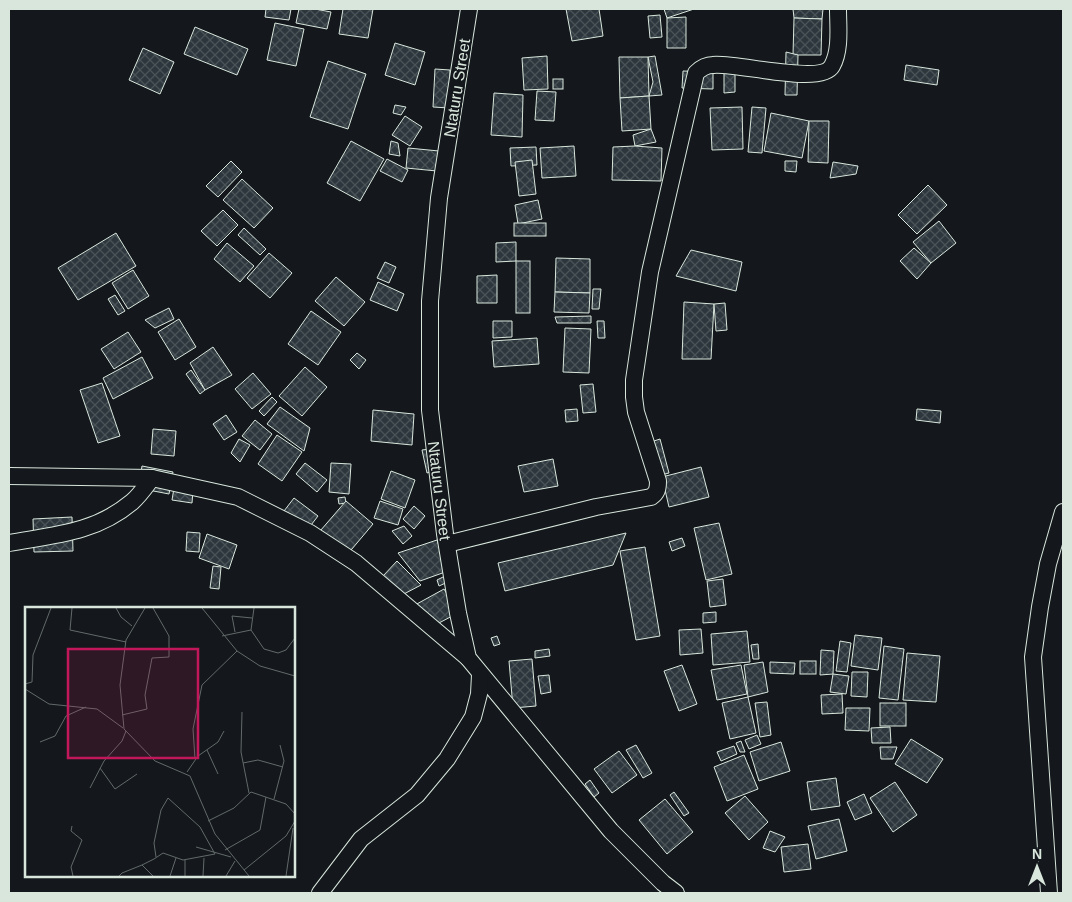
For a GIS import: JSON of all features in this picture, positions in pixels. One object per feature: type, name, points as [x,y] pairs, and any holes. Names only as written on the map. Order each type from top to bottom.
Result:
[{"type":"street","name":"Ntaturu Street","points":[[469,9],[439,198],[430,301],[430,410],[447,544],[458,613],[468,658],[480,675],[611,831],[663,883],[676,893]]},
{"type":"street","points":[[447,544],[596,507],[651,497],[655,494],[658,482],[636,412],[634,380],[650,272],[696,73],[705,66],[718,64],[776,72],[814,74],[824,72],[832,66],[836,50],[838,9]]},
{"type":"street","points":[[9,476],[152,478],[238,497],[310,533],[356,564],[468,658]]},
{"type":"street","points":[[9,543],[78,531],[112,516],[134,500],[152,478]]},
{"type":"street","points":[[1049,893],[1033,657],[1048,564],[1063,512]]},
{"type":"street","points":[[320,893],[361,839],[417,795],[447,759],[473,717],[479,694],[480,675]]},
{"type":"building","points":[[266,9],[291,9],[289,20],[265,17]]},
{"type":"building","points":[[299,9],[331,12],[327,29],[296,23]]},
{"type":"building","points":[[343,9],[373,9],[368,38],[339,34]]},
{"type":"building","points":[[566,9],[599,9],[603,36],[572,41]]},
{"type":"building","points":[[664,9],[694,9],[667,18]]},
{"type":"building","points":[[793,9],[823,9],[822,19],[794,18]]},
{"type":"building","points":[[660,15],[662,37],[650,38],[648,16]]},
{"type":"building","points":[[686,17],[686,48],[667,48],[667,18]]},
{"type":"building","points":[[794,18],[822,19],[821,55],[793,55]]},
{"type":"building","points":[[275,23],[304,29],[296,66],[267,60]]},
{"type":"building","points":[[195,27],[248,49],[237,75],[184,54]]},
{"type":"building","points":[[395,43],[425,52],[415,85],[385,75]]},
{"type":"building","points":[[143,48],[174,62],[160,94],[129,80]]},
{"type":"building","points":[[786,52],[798,55],[797,95],[785,95]]},
{"type":"building","points":[[547,56],[548,89],[524,90],[522,58]]},
{"type":"building","points":[[655,56],[662,95],[649,96],[653,82],[648,57]]},
{"type":"building","points":[[619,57],[648,57],[649,96],[620,98]]},
{"type":"building","points":[[328,61],[366,74],[348,129],[310,117]]},
{"type":"building","points":[[906,65],[939,70],[937,85],[904,80]]},
{"type":"building","points":[[435,69],[450,70],[449,108],[433,107]]},
{"type":"building","points":[[724,70],[735,70],[735,92],[724,93]]},
{"type":"building","points":[[683,71],[713,72],[713,89],[682,88]]},
{"type":"building","points":[[553,79],[563,79],[563,89],[553,89]]},
{"type":"building","points":[[537,91],[556,92],[554,121],[535,120]]},
{"type":"building","points":[[494,93],[523,95],[522,137],[491,135]]},
{"type":"building","points":[[649,96],[651,129],[622,131],[620,98]]},
{"type":"building","points":[[395,105],[406,107],[401,115],[393,113]]},
{"type":"building","points":[[742,107],[743,149],[712,150],[710,108]]},
{"type":"building","points":[[752,107],[766,108],[762,153],[748,152]]},
{"type":"building","points":[[771,113],[809,121],[802,158],[764,151]]},
{"type":"building","points":[[405,116],[422,127],[410,146],[392,135]]},
{"type":"building","points":[[809,121],[829,121],[828,163],[808,162]]},
{"type":"building","points":[[651,129],[656,142],[635,146],[633,135]]},
{"type":"building","points":[[351,141],[384,159],[360,201],[327,183]]},
{"type":"building","points":[[391,141],[398,143],[400,156],[389,154]]},
{"type":"building","points":[[574,146],[576,176],[542,178],[540,148]]},
{"type":"building","points":[[536,147],[537,165],[511,166],[510,148]]},
{"type":"building","points":[[613,147],[662,148],[661,181],[612,180]]},
{"type":"building","points":[[408,148],[439,151],[437,171],[406,168]]},
{"type":"building","points":[[387,159],[408,170],[402,182],[380,171]]},
{"type":"building","points":[[532,160],[536,194],[519,196],[515,162]]},
{"type":"building","points":[[231,161],[242,172],[218,197],[206,186]]},
{"type":"building","points":[[785,161],[797,161],[796,172],[785,171]]},
{"type":"building","points":[[833,162],[858,166],[856,174],[830,178]]},
{"type":"building","points":[[242,179],[273,208],[254,228],[223,200]]},
{"type":"building","points":[[928,185],[947,205],[917,234],[898,215]]},
{"type":"building","points":[[538,200],[542,219],[518,224],[515,205]]},
{"type":"building","points":[[223,210],[238,225],[217,246],[201,231]]},
{"type":"building","points":[[939,221],[956,243],[931,263],[913,242]]},
{"type":"building","points":[[514,223],[546,223],[546,236],[514,236]]},
{"type":"building","points":[[244,228],[266,249],[260,255],[238,235]]},
{"type":"building","points":[[116,233],[136,266],[78,300],[58,268]]},
{"type":"building","points":[[516,242],[516,261],[496,262],[496,243]]},
{"type":"building","points":[[227,243],[254,266],[240,282],[214,259]]},
{"type":"building","points":[[914,248],[931,263],[917,279],[900,261]]},
{"type":"building","points":[[691,250],[742,262],[736,291],[676,276]]},
{"type":"building","points":[[269,253],[292,273],[270,298],[247,278]]},
{"type":"building","points":[[556,258],[590,259],[590,293],[555,292]]},
{"type":"building","points":[[516,261],[530,261],[530,313],[516,313]]},
{"type":"building","points":[[385,262],[396,267],[389,283],[377,278]]},
{"type":"building","points":[[133,270],[149,296],[128,309],[112,283]]},
{"type":"building","points":[[497,275],[497,303],[477,303],[477,276]]},
{"type":"building","points":[[336,277],[365,302],[344,326],[315,301]]},
{"type":"building","points":[[378,282],[404,294],[397,311],[370,300]]},
{"type":"building","points":[[593,289],[601,289],[599,309],[592,309]]},
{"type":"building","points":[[555,292],[590,293],[589,313],[554,312]]},
{"type":"building","points":[[115,295],[125,311],[118,315],[108,299]]},
{"type":"building","points":[[684,302],[714,304],[711,359],[682,359]]},
{"type":"building","points":[[725,303],[727,330],[716,331],[714,304]]},
{"type":"building","points":[[169,308],[174,319],[155,328],[145,320]]},
{"type":"building","points":[[311,311],[341,332],[318,365],[288,344]]},
{"type":"building","points":[[591,316],[591,323],[557,323],[555,317]]},
{"type":"building","points":[[179,319],[196,347],[175,360],[158,332]]},
{"type":"building","points":[[493,321],[512,321],[512,337],[493,338]]},
{"type":"building","points":[[597,321],[604,321],[605,338],[598,338]]},
{"type":"building","points":[[565,328],[591,329],[589,373],[563,372]]},
{"type":"building","points":[[128,332],[141,352],[114,369],[101,349]]},
{"type":"building","points":[[537,338],[539,364],[494,367],[492,341]]},
{"type":"building","points":[[213,347],[232,375],[205,390],[190,363]]},
{"type":"building","points":[[357,353],[366,360],[359,369],[350,360]]},
{"type":"building","points":[[142,357],[153,378],[113,399],[103,378]]},
{"type":"building","points":[[305,367],[327,387],[302,416],[279,396]]},
{"type":"building","points":[[191,370],[205,390],[200,394],[186,374]]},
{"type":"building","points":[[253,373],[271,394],[252,409],[235,389]]},
{"type":"building","points":[[102,383],[120,436],[98,443],[80,390]]},
{"type":"building","points":[[593,384],[596,412],[583,413],[580,385]]},
{"type":"building","points":[[272,397],[277,402],[264,416],[259,411]]},
{"type":"building","points":[[280,407],[310,428],[304,451],[267,424]]},
{"type":"building","points":[[577,409],[578,421],[566,422],[565,410]]},
{"type":"building","points":[[917,409],[941,411],[940,423],[916,420]]},
{"type":"building","points":[[373,410],[414,414],[412,445],[371,441]]},
{"type":"building","points":[[226,415],[237,432],[224,440],[213,424]]},
{"type":"building","points":[[255,420],[272,434],[260,450],[242,436]]},
{"type":"building","points":[[153,429],[176,431],[174,456],[151,454]]},
{"type":"building","points":[[277,435],[302,452],[282,481],[258,464]]},
{"type":"building","points":[[239,439],[250,445],[240,462],[231,453]]},
{"type":"building","points":[[660,439],[669,473],[661,475],[651,442]]},
{"type":"building","points":[[430,449],[434,471],[427,473],[422,450]]},
{"type":"building","points":[[553,459],[558,486],[524,492],[518,466]]},
{"type":"building","points":[[305,463],[327,480],[317,492],[296,474]]},
{"type":"building","points":[[331,463],[351,464],[349,494],[329,492]]},
{"type":"building","points":[[142,466],[173,472],[169,494],[138,488]]},
{"type":"building","points":[[701,467],[709,497],[669,507],[662,477]]},
{"type":"building","points":[[391,471],[415,480],[405,508],[381,499]]},
{"type":"building","points":[[174,488],[193,491],[192,503],[172,500]]},
{"type":"building","points":[[345,497],[346,503],[339,504],[338,498]]},
{"type":"building","points":[[294,498],[318,516],[308,529],[284,511]]},
{"type":"building","points":[[346,501],[373,524],[341,562],[314,538]]},
{"type":"building","points":[[380,501],[403,509],[398,525],[374,518]]},
{"type":"building","points":[[414,506],[425,516],[414,529],[403,519]]},
{"type":"building","points":[[72,517],[73,551],[34,552],[33,519]]},
{"type":"building","points":[[719,523],[732,574],[706,580],[694,528]]},
{"type":"building","points":[[404,526],[412,536],[403,544],[392,531]]},
{"type":"building","points":[[187,532],[200,533],[199,552],[186,551]]},
{"type":"building","points":[[626,533],[613,565],[505,591],[498,563]]},
{"type":"building","points":[[207,534],[237,545],[229,569],[199,558]]},
{"type":"building","points":[[682,538],[685,546],[672,551],[669,542]]},
{"type":"building","points":[[437,540],[448,571],[420,581],[398,553]]},
{"type":"building","points":[[645,547],[660,636],[636,640],[620,551]]},
{"type":"building","points":[[397,561],[421,585],[402,595],[383,576]]},
{"type":"building","points":[[213,566],[221,567],[219,589],[210,588]]},
{"type":"building","points":[[447,575],[450,581],[439,586],[437,580]]},
{"type":"building","points":[[723,579],[726,605],[710,607],[707,581]]},
{"type":"building","points":[[444,589],[458,613],[437,624],[415,605]]},
{"type":"building","points":[[716,612],[716,622],[703,623],[703,613]]},
{"type":"building","points":[[701,629],[703,653],[680,655],[679,630]]},
{"type":"building","points":[[747,631],[750,662],[713,665],[711,634]]},
{"type":"building","points":[[855,635],[882,638],[878,670],[851,666]]},
{"type":"building","points":[[497,636],[500,644],[494,646],[491,638]]},
{"type":"building","points":[[840,641],[851,643],[847,672],[836,671]]},
{"type":"building","points":[[758,644],[759,659],[753,659],[751,645]]},
{"type":"building","points":[[884,646],[904,649],[898,700],[879,698]]},
{"type":"building","points":[[549,649],[550,656],[535,658],[535,651]]},
{"type":"building","points":[[821,650],[834,651],[833,674],[820,675]]},
{"type":"building","points":[[907,653],[940,656],[936,702],[903,700]]},
{"type":"building","points":[[532,659],[536,706],[513,708],[509,661]]},
{"type":"building","points":[[800,661],[816,661],[816,674],[800,674]]},
{"type":"building","points":[[763,662],[768,692],[748,697],[744,665]]},
{"type":"building","points":[[770,662],[795,663],[794,674],[770,673]]},
{"type":"building","points":[[682,665],[697,704],[679,711],[664,671]]},
{"type":"building","points":[[741,665],[747,694],[717,700],[711,670]]},
{"type":"building","points":[[852,672],[868,672],[867,697],[851,696]]},
{"type":"building","points":[[833,674],[849,676],[846,694],[830,692]]},
{"type":"building","points":[[549,675],[551,692],[541,694],[538,676]]},
{"type":"building","points":[[842,694],[843,713],[822,714],[821,695]]},
{"type":"building","points":[[748,697],[756,733],[730,739],[722,703]]},
{"type":"building","points":[[767,702],[771,735],[760,737],[755,703]]},
{"type":"building","points":[[880,703],[906,703],[906,726],[880,726]]},
{"type":"building","points":[[846,708],[870,708],[869,731],[845,730]]},
{"type":"building","points":[[890,727],[891,743],[872,743],[871,728]]},
{"type":"building","points":[[757,735],[761,744],[749,749],[745,740]]},
{"type":"building","points":[[911,739],[943,759],[927,783],[895,764]]},
{"type":"building","points":[[741,741],[745,752],[740,752],[736,743]]},
{"type":"building","points":[[781,742],[790,771],[759,781],[750,752]]},
{"type":"building","points":[[636,745],[652,773],[643,778],[626,750]]},
{"type":"building","points":[[734,746],[737,754],[721,761],[717,752]]},
{"type":"building","points":[[880,747],[897,747],[893,759],[881,759]]},
{"type":"building","points":[[619,751],[637,775],[612,793],[594,769]]},
{"type":"building","points":[[744,755],[758,789],[727,801],[714,767]]},
{"type":"building","points":[[836,778],[840,806],[811,810],[807,782]]},
{"type":"building","points":[[590,780],[599,793],[594,797],[585,784]]},
{"type":"building","points":[[895,782],[917,815],[893,832],[870,798]]},
{"type":"building","points":[[674,792],[689,813],[684,816],[670,795]]},
{"type":"building","points":[[864,794],[872,813],[855,820],[847,802]]},
{"type":"building","points":[[745,796],[768,822],[749,840],[725,813]]},
{"type":"building","points":[[665,799],[693,832],[667,854],[639,820]]},
{"type":"building","points":[[839,819],[847,851],[816,859],[808,826]]},
{"type":"building","points":[[770,831],[785,837],[775,852],[763,848]]},
{"type":"building","points":[[808,844],[811,869],[784,872],[781,847]]}]
